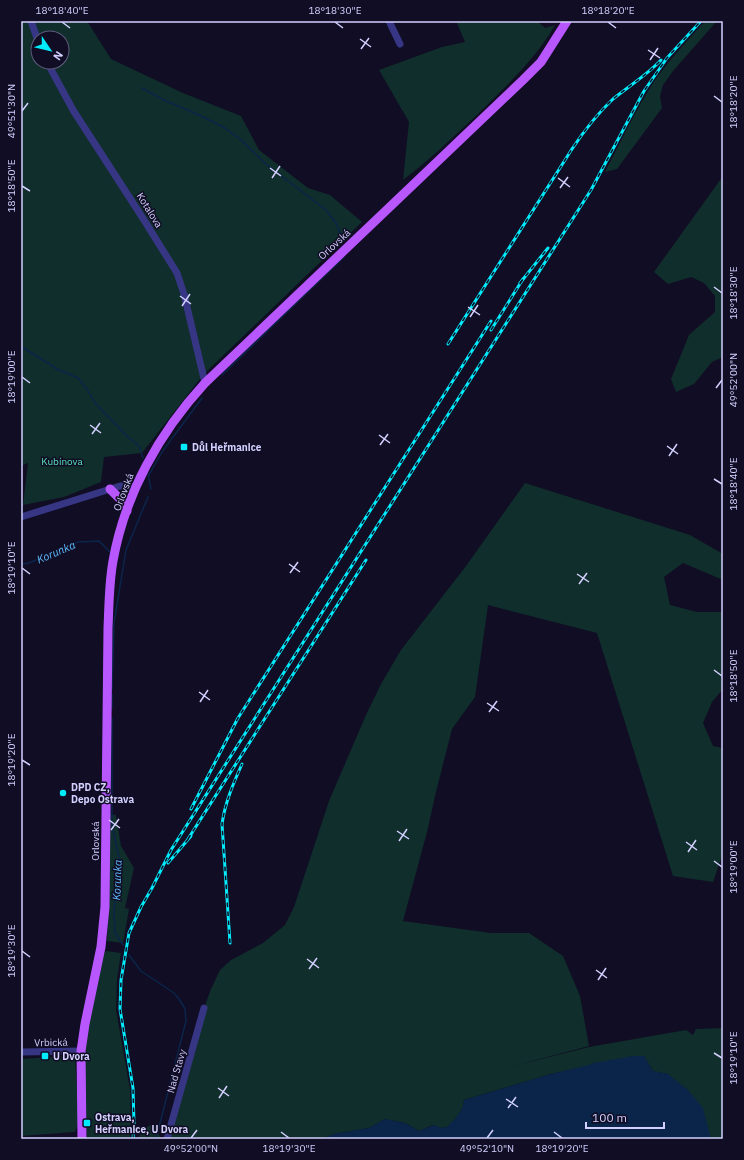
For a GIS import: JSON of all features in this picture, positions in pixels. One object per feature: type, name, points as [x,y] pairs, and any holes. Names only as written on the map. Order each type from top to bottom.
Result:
[{"type":"main road","name":"Orlovská","points":[[82,1139],[81,1051],[101,947],[105,906],[109,595],[111,572],[116,546],[127,511],[136,489],[148,462],[163,436],[181,411],[205,383],[524,80],[545,56],[567,21]]},
{"type":"main road","points":[[110,489],[121,500],[127,511]]},
{"type":"street","points":[[389,21],[400,44]]},
{"type":"street","name":"Kotalova","points":[[51,70],[73,110],[177,273],[190,315],[205,383]]},
{"type":"street","points":[[21,517],[110,489],[130,486],[136,489]]},
{"type":"street","name":"Nad Stavy","points":[[167,1139],[204,1008]]},
{"type":"street","name":"Vrbická","points":[[21,1052],[81,1051]]},
{"type":"green space","name":"Kubínova","points":[[21,21],[87,21],[111,59],[183,93],[241,116],[259,150],[308,188],[330,195],[362,222],[203,375],[142,453],[104,457],[101,482],[64,497],[23,505],[28,463],[21,466]]},
{"type":"green space","points":[[456,21],[537,21],[545,28],[555,25],[530,61],[510,82],[442,148],[403,180],[409,122],[379,70],[442,47],[465,42]]},
{"type":"green space","points":[[705,21],[717,21],[673,71],[663,85],[660,96],[662,108],[617,169],[605,172],[635,114],[655,80]]},
{"type":"green space","points":[[723,176],[723,357],[712,362],[694,384],[676,392],[671,379],[689,335],[715,312],[715,296],[704,283],[691,277],[668,284],[654,272]]},
{"type":"green space","points":[[525,483],[690,535],[723,554],[723,580],[683,563],[664,577],[670,605],[697,612],[723,612],[723,689],[712,702],[703,723],[713,746],[723,748],[723,853],[713,882],[673,876],[597,633],[488,605],[475,697],[452,729],[427,832],[403,921],[491,933],[529,933],[563,956],[580,996],[589,1046],[510,1067],[589,1047],[686,1030],[693,1035],[696,1029],[723,1028],[723,1139],[711,1139],[668,1074],[653,1071],[644,1056],[634,1056],[551,1074],[464,1100],[461,1112],[447,1127],[441,1128],[433,1125],[419,1131],[405,1123],[385,1119],[369,1128],[334,1134],[322,1139],[167,1139],[204,1008],[220,970],[231,960],[263,943],[285,925],[294,907],[329,801],[381,684],[401,650],[466,566]]},
{"type":"green space","points":[[109,814],[116,815],[121,846],[134,868],[125,908],[129,909],[123,943],[107,941],[110,861]]},
{"type":"green space","points":[[106,951],[121,953],[117,979],[116,1010],[130,1089],[130,1139],[87,1139],[84,1051],[103,955]]},
{"type":"green space","points":[[69,1056],[75,1059],[79,1123],[75,1132],[21,1136],[21,1059]]},
{"type":"green space","points":[[150,1125],[154,1127],[160,1136],[159,1139],[138,1139],[142,1131]]},
{"type":"water","points":[[634,1056],[644,1056],[653,1071],[668,1074],[688,1090],[703,1108],[711,1139],[322,1139],[334,1134],[369,1128],[385,1119],[405,1123],[419,1131],[434,1125],[441,1128],[447,1127],[460,1112],[464,1104],[464,1100],[593,1063]]},
{"type":"waterway","points":[[142,88],[164,100],[225,128],[240,139],[267,165],[326,210],[336,223],[341,234],[342,241]]},
{"type":"waterway","points":[[222,375],[344,257]]},
{"type":"waterway","points":[[21,346],[57,369],[78,378],[87,389],[95,403],[127,436],[139,446],[143,458]]},
{"type":"waterway","points":[[149,475],[162,452],[202,398]]},
{"type":"waterway","points":[[148,474],[151,489]]},
{"type":"waterway","name":"Korunka","points":[[112,690],[114,623],[126,550],[148,497]]},
{"type":"waterway","name":"Korunka","points":[[21,564],[29,563],[78,542],[99,541],[111,553]]},
{"type":"waterway","name":"Korunka","points":[[112,694],[112,709]]},
{"type":"waterway","name":"Korunka","points":[[112,718],[112,825],[120,862],[114,912],[115,933],[123,945]]},
{"type":"waterway","name":"Korunka","points":[[129,955],[141,971],[174,993],[185,1009],[186,1021],[156,1139]]},
{"type":"railway","points":[[133,1139],[133,1088],[120,1009],[121,980],[129,933],[141,907],[171,850],[591,190],[644,91],[667,58],[701,21]]},
{"type":"railway","points":[[448,344],[586,129],[613,99],[644,76],[661,60]]},
{"type":"railway","points":[[520,283],[548,248]]},
{"type":"railway","points":[[491,330],[523,279]]},
{"type":"railway","points":[[191,809],[238,718],[491,321]]},
{"type":"railway","points":[[188,839],[366,560]]},
{"type":"railway","points":[[230,943],[222,824],[225,809],[242,764]]},
{"type":"railway","points":[[168,863],[191,836]]},
{"type":"place","name":"Důl Heřmanice","points":[[184,447]]},
{"type":"place","name":"DPD CZ, Depo Ostrava","points":[[63,793]]},
{"type":"place","name":"U Dvora","points":[[45,1056]]},
{"type":"place","name":"Ostrava, Heřmanice, U Dvora","points":[[87,1123]]}]
